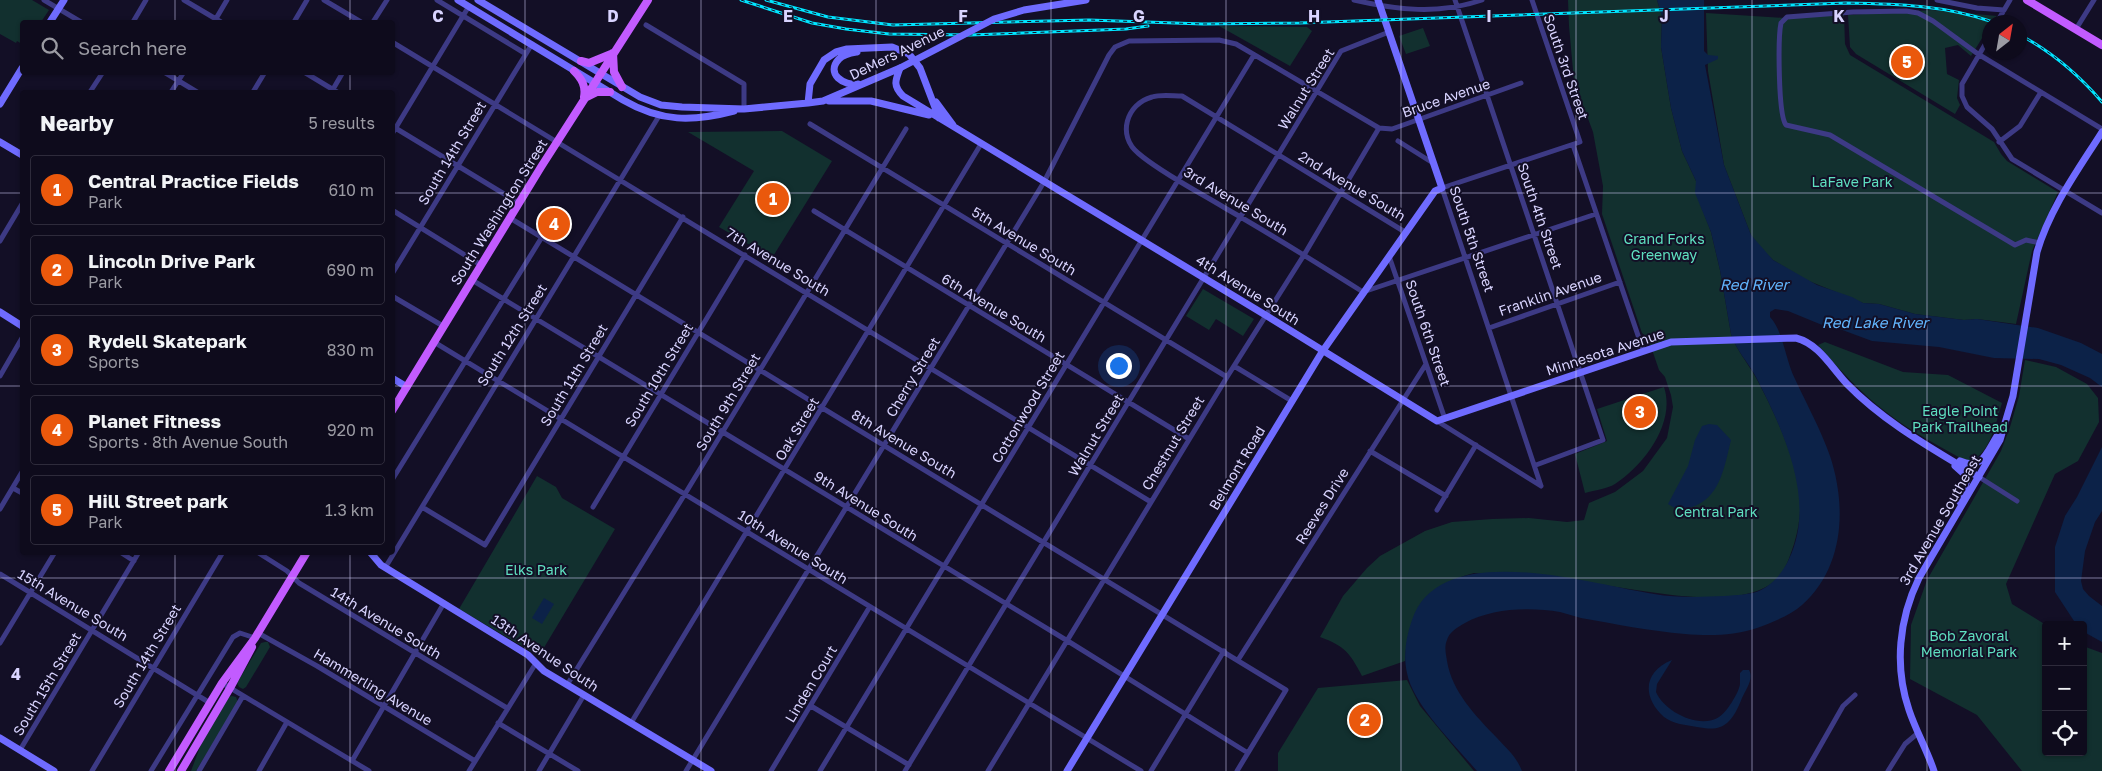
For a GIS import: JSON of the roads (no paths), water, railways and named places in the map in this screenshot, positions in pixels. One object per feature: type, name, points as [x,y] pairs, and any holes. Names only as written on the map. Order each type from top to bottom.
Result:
[{"type":"main road","name":"South Washington Street","points":[[629,28],[643,0]]},
{"type":"main road","name":"South Washington Street","points":[[395,406],[594,82],[648,0]]},
{"type":"main road","points":[[2027,0],[2102,45]]},
{"type":"main road","points":[[581,62],[589,64],[613,53],[614,72],[622,87]]},
{"type":"main road","points":[[574,71],[580,77],[585,87],[584,99]]},
{"type":"main road","points":[[584,99],[597,92],[610,92]]},
{"type":"main road","points":[[181,771],[230,688],[256,636],[305,555]]},
{"type":"main road","points":[[169,771],[222,683],[256,636]]},
{"type":"street","points":[[44,0],[78,20]]},
{"type":"street","points":[[51,20],[64,0]]},
{"type":"street","points":[[134,20],[146,0]]},
{"type":"street","points":[[184,0],[215,20]]},
{"type":"street","points":[[217,20],[227,0]]},
{"type":"street","points":[[295,20],[307,0]]},
{"type":"street","points":[[324,0],[358,20]]},
{"type":"street","points":[[374,20],[387,0]]},
{"type":"street","points":[[437,0],[526,54]]},
{"type":"street","name":"DeMers Avenue","points":[[458,0],[471,3],[574,71],[634,106],[659,116],[675,119],[692,119],[744,109],[823,101],[900,68],[994,19],[1024,10],[1086,0]]},
{"type":"street","name":"DeMers Avenue","points":[[478,0],[650,102],[692,108],[744,109]]},
{"type":"street","points":[[1354,0],[1422,10],[1458,8],[1482,0]]},
{"type":"street","name":"South 4th Street","points":[[1455,0],[1603,440],[1536,465]]},
{"type":"street","name":"South 3rd Street","points":[[1532,0],[1580,142],[1573,145]]},
{"type":"street","points":[[1937,0],[1978,8],[2004,10]]},
{"type":"street","points":[[2001,15],[2010,0]]},
{"type":"street","points":[[2076,29],[2094,0]]},
{"type":"street","points":[[395,125],[471,3]]},
{"type":"street","name":"South 5th Street","points":[[1379,3],[1536,465],[1541,486]]},
{"type":"street","points":[[2040,243],[2026,240],[2015,244],[1830,134],[1786,125],[1782,118],[1781,99],[1781,22],[1787,17],[1853,12],[1906,11],[1918,13],[1933,21],[1978,54],[2102,130]]},
{"type":"street","points":[[646,24],[744,84],[744,109]]},
{"type":"street","name":"Walnut Street","points":[[905,771],[1341,51],[1389,32]]},
{"type":"street","name":"Cherry Street","points":[[686,771],[1044,182],[1109,54],[1115,47],[1128,41],[1220,40],[1236,44],[1254,54]]},
{"type":"street","name":"7th Avenue South","points":[[395,44],[1151,502]]},
{"type":"street","name":"South 14th Street","points":[[395,269],[532,44]]},
{"type":"street","points":[[808,103],[810,84],[824,60],[836,52],[875,46],[892,47],[909,54],[920,68],[939,119]]},
{"type":"street","points":[[866,83],[855,85],[842,82],[836,77],[835,65],[845,55],[875,46]]},
{"type":"street","points":[[1982,48],[1963,81],[1962,96],[1967,107],[1988,126],[2012,159],[2102,213]]},
{"type":"street","points":[[1254,54],[1379,128]]},
{"type":"street","name":"Cottonwood Street","points":[[820,771],[1254,54]]},
{"type":"street","points":[[900,68],[895,84],[896,89],[902,96],[939,119]]},
{"type":"street","points":[[0,104],[20,71]]},
{"type":"street","points":[[91,90],[100,75]]},
{"type":"street","points":[[169,75],[194,90]]},
{"type":"street","points":[[172,90],[182,75]]},
{"type":"street","points":[[254,90],[263,75]]},
{"type":"street","points":[[308,75],[331,90]]},
{"type":"street","points":[[335,90],[342,75]]},
{"type":"street","name":"Bruce Avenue","points":[[1379,128],[1392,129],[1521,84]]},
{"type":"street","points":[[927,87],[956,129]]},
{"type":"street","points":[[1999,142],[2020,126],[2041,92]]},
{"type":"street","name":"2nd Avenue South","points":[[1131,112],[1139,102],[1153,96],[1182,96],[1405,232]]},
{"type":"street","points":[[823,101],[871,101],[910,109],[939,119]]},
{"type":"street","points":[[692,108],[692,119]]},
{"type":"street","name":"3rd Avenue South","points":[[1131,112],[1125,133],[1130,144],[1138,153],[1178,180],[1363,292]]},
{"type":"street","name":"South 12th Street","points":[[395,552],[659,116]]},
{"type":"street","name":"4th Avenue South","points":[[939,119],[1142,240],[1541,486]]},
{"type":"street","name":"5th Avenue South","points":[[810,124],[1227,377]]},
{"type":"street","points":[[395,128],[519,203]]},
{"type":"street","name":"Chestnut Street","points":[[988,771],[1227,377],[1304,255],[1379,128]]},
{"type":"street","name":"South 9th Street","points":[[567,685],[723,433],[906,129]]},
{"type":"street","name":"3rd Avenue Southeast","points":[[1934,771],[1906,702],[1902,681],[1900,653],[1902,630],[1912,591],[1979,477],[2006,424],[2013,396],[2040,243],[2050,219],[2102,130]]},
{"type":"street","points":[[1398,141],[1433,163]]},
{"type":"street","points":[[0,142],[20,154]]},
{"type":"street","name":"Oak Street","points":[[631,723],[870,331],[981,144]]},
{"type":"street","points":[[1442,188],[1573,145],[1643,350]]},
{"type":"street","name":"Belmont Road","points":[[1067,771],[1322,352],[1435,191],[1442,188]]},
{"type":"street","points":[[0,241],[20,207]]},
{"type":"street","name":"6th Avenue South","points":[[814,211],[1190,439]]},
{"type":"street","points":[[395,212],[481,265]]},
{"type":"street","points":[[1363,292],[1596,214]]},
{"type":"street","name":"8th Avenue South","points":[[510,218],[1286,690],[1248,753]]},
{"type":"street","name":"South 11th Street","points":[[422,507],[484,545],[683,218]]},
{"type":"street","points":[[395,475],[542,237]]},
{"type":"street","name":"South 10th Street","points":[[593,507],[745,255]]},
{"type":"street","name":"South 6th Street","points":[[1389,256],[1445,419]]},
{"type":"street","name":"9th Avenue South","points":[[472,280],[943,567],[1067,640],[1248,753]]},
{"type":"street","name":"Franklin Avenue","points":[[1489,328],[1620,282]]},
{"type":"street","points":[[395,298],[443,326]]},
{"type":"street","points":[[0,312],[20,325]]},
{"type":"street","name":"Minnesota Avenue","points":[[1437,422],[1671,342],[1796,338],[1809,343],[1847,384],[1883,417],[1938,452]]},
{"type":"street","points":[[0,376],[20,341]]},
{"type":"street","name":"10th Avenue South","points":[[434,342],[748,532],[869,608],[1141,771]]},
{"type":"street","name":"Reeves Drive","points":[[1238,660],[1426,364]]},
{"type":"street","points":[[1234,366],[1292,401]]},
{"type":"street","points":[[395,380],[407,387]]},
{"type":"street","points":[[1938,452],[1972,465],[1981,461],[1995,444]]},
{"type":"street","points":[[1436,510],[1476,445]]},
{"type":"street","points":[[1370,450],[1446,496]]},
{"type":"street","points":[[1938,452],[2017,501]]},
{"type":"street","points":[[1938,452],[1960,470],[1967,480],[1967,485],[1951,524]]},
{"type":"street","points":[[0,509],[20,476]]},
{"type":"street","points":[[13,488],[20,492]]},
{"type":"street","points":[[0,643],[53,555]]},
{"type":"street","points":[[125,555],[134,561]]},
{"type":"street","name":"South 15th Street","points":[[20,750],[137,555]]},
{"type":"street","name":"South 14th Street","points":[[92,771],[221,555]]},
{"type":"street","name":"14th Avenue South","points":[[261,555],[299,583],[507,708]]},
{"type":"street","name":"13th Avenue South","points":[[372,555],[385,568],[528,655],[540,668],[711,771]]},
{"type":"street","name":"South 12th Street","points":[[385,568],[393,555]]},
{"type":"street","name":"15th Avenue South","points":[[0,574],[210,703]]},
{"type":"street","points":[[352,761],[444,603]]},
{"type":"street","name":"Linden Court","points":[[771,771],[869,608]]},
{"type":"street","points":[[151,771],[233,637],[240,633],[256,636]]},
{"type":"street","name":"Hammerling Avenue","points":[[256,636],[385,706],[476,761]]},
{"type":"street","points":[[1151,771],[1224,651]]},
{"type":"street","points":[[469,771],[536,663]]},
{"type":"street","points":[[222,683],[369,771]]},
{"type":"street","points":[[1806,771],[1843,706],[1855,694]]},
{"type":"street","points":[[538,771],[584,695]]},
{"type":"street","points":[[198,771],[244,696]]},
{"type":"street","points":[[811,706],[909,765]]},
{"type":"street","points":[[259,771],[287,722]]},
{"type":"street","points":[[498,723],[578,771]]},
{"type":"street","points":[[1888,771],[1905,744],[1918,733]]},
{"type":"street","points":[[0,738],[54,771]]},
{"type":"street","points":[[1237,771],[1248,753]]},
{"type":"water","name":"Red River","points":[[1657,0],[1704,0],[1704,51],[1708,55],[1718,56],[1718,59],[1705,65],[1724,165],[1751,235],[1773,260],[1817,285],[1852,297],[1863,303],[1879,304],[1915,314],[1964,320],[1977,319],[2038,328],[2081,343],[2102,354],[2102,387],[2090,378],[2061,365],[2039,359],[1994,358],[1939,347],[1872,341],[1837,328],[1827,327],[1788,311],[1775,309],[1770,312],[1770,317],[1778,330],[1792,372],[1830,456],[1839,496],[1840,516],[1834,555],[1816,590],[1802,605],[1786,616],[1748,631],[1721,635],[1659,631],[1581,618],[1560,612],[1524,609],[1487,614],[1465,623],[1448,637],[1445,648],[1454,683],[1466,703],[1511,753],[1522,771],[1477,771],[1426,711],[1411,685],[1407,673],[1405,653],[1408,633],[1412,620],[1428,594],[1453,579],[1485,572],[1520,572],[1558,576],[1671,596],[1707,597],[1748,594],[1761,590],[1778,577],[1789,559],[1797,537],[1799,514],[1798,490],[1793,466],[1786,443],[1766,398],[1731,334],[1720,270],[1711,232],[1695,193],[1696,181],[1682,151],[1671,108],[1661,47],[1662,16]]},
{"type":"water","points":[[1709,424],[1717,425],[1731,440],[1721,477],[1712,494],[1705,500],[1695,506],[1678,510],[1668,504],[1688,466],[1695,440],[1702,426]]},
{"type":"water","points":[[2102,447],[2102,511],[2095,522],[2085,551],[2081,581],[2083,589],[2102,606],[2102,642],[2087,634],[2087,621],[2074,621],[2055,592],[2055,547],[2065,516],[2077,497]]},
{"type":"water","points":[[544,598],[554,604],[542,624],[532,618]]},
{"type":"water","points":[[1672,660],[1657,684],[1656,692],[1666,706],[1692,720],[1711,720],[1719,717],[1735,697],[1740,684],[1740,673],[1743,670],[1749,670],[1751,677],[1749,684],[1736,711],[1728,722],[1720,727],[1711,729],[1675,723],[1664,717],[1652,701],[1649,686],[1655,671]]},
{"type":"railway","points":[[741,0],[812,23],[889,34],[970,35],[1126,29],[1148,26]]},
{"type":"railway","points":[[766,0],[828,17],[893,25],[1089,20],[1203,24],[1300,23],[1846,3],[1920,6],[1982,18]]},
{"type":"railway","points":[[2027,39],[2064,64],[2102,102]]},
{"type":"place","name":"Hill Street park","points":[[1907,62]]},
{"type":"place","name":"Central Practice Fields","points":[[773,199]]},
{"type":"place","name":"Planet Fitness","points":[[554,224]]},
{"type":"place","name":"Rydell Skatepark","points":[[1640,412]]},
{"type":"place","name":"Lincoln Drive Park","points":[[1365,720]]},
{"type":"park label","name":"LaFave Park","points":[[1852,182]]},
{"type":"park label","name":"Grand Forks Greenway","points":[[1664,248]]},
{"type":"park label","name":"Eagle Point Park Trailhead","points":[[1960,420]]},
{"type":"park label","name":"Central Park","points":[[1716,512]]},
{"type":"park label","name":"Elks Park","points":[[536,570]]},
{"type":"park label","name":"Bob Zavoral Memorial Park","points":[[1969,644]]},
{"type":"water label","name":"Red Lake River","points":[[1875,323]]}]
